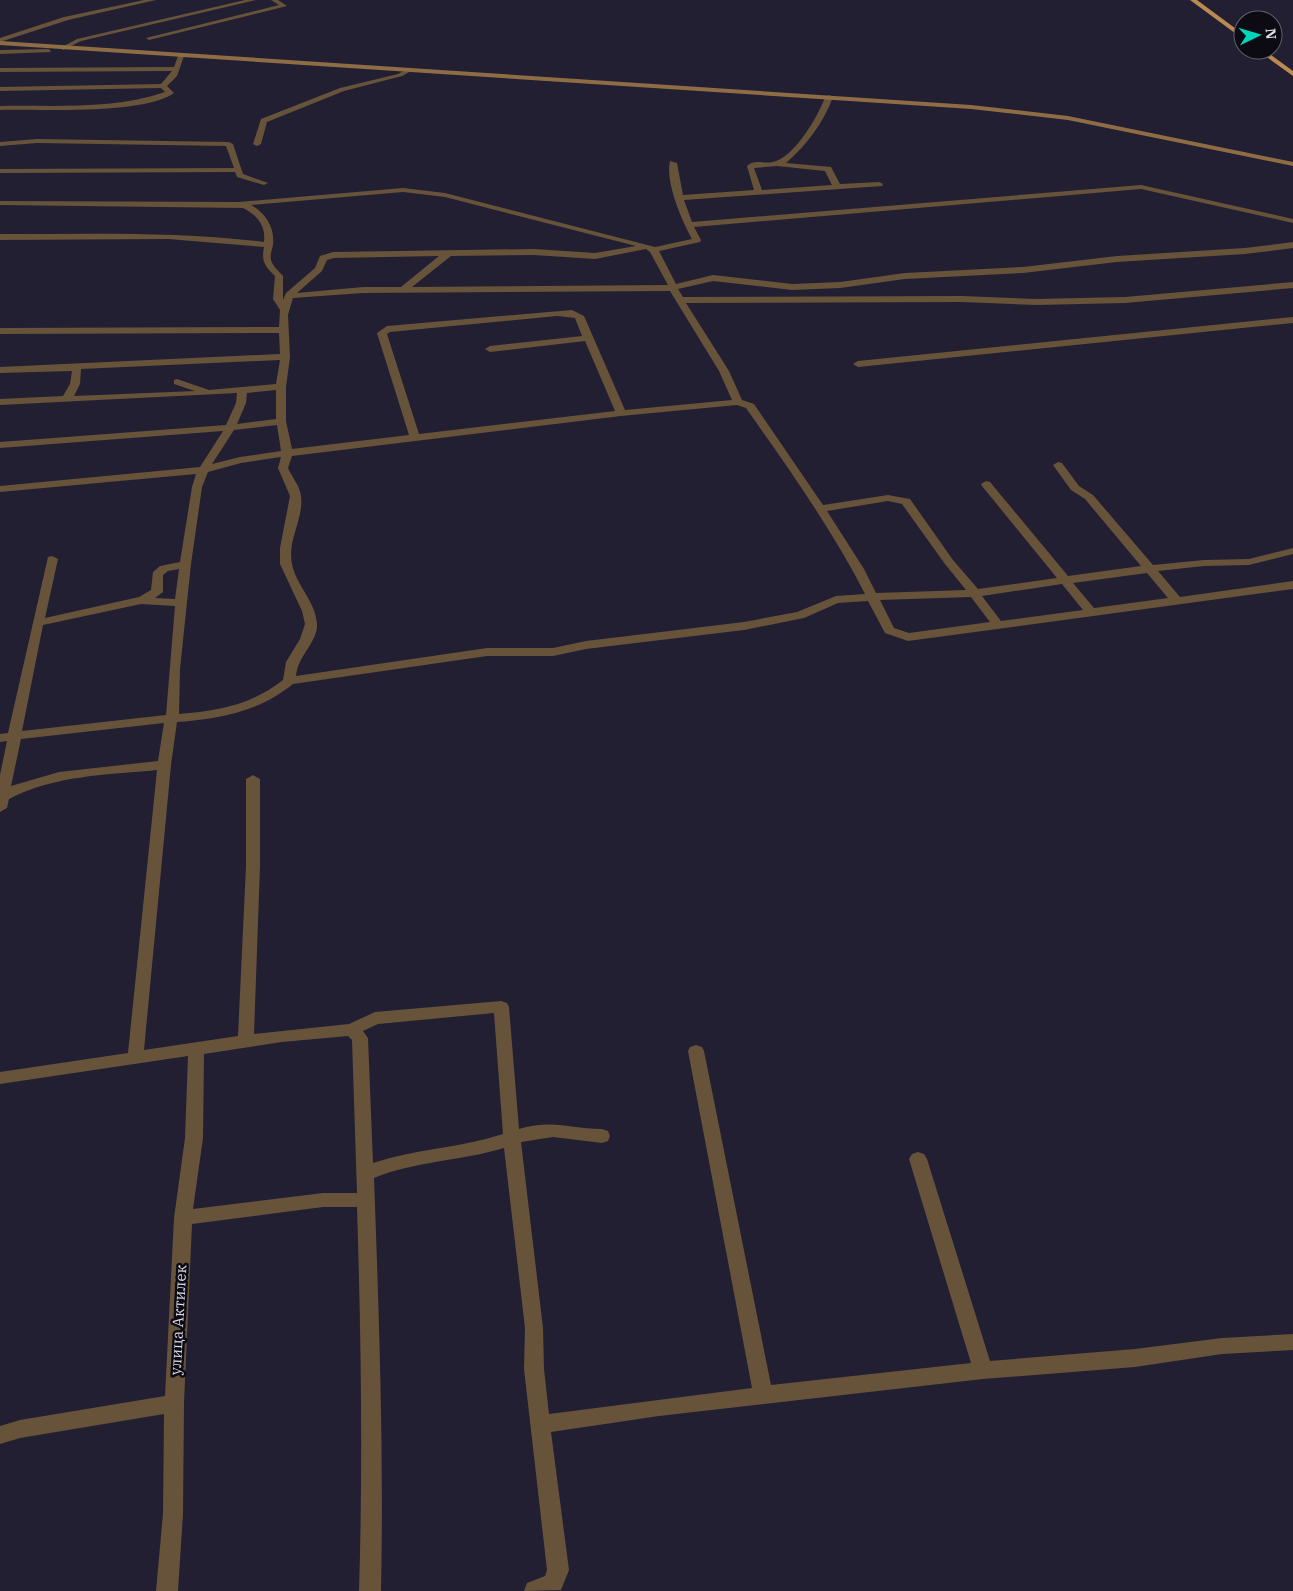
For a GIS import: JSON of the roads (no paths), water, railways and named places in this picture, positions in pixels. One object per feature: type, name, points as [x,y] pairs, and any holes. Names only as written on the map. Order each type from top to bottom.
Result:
[{"type":"highway","points":[[1194,0],[1233,29]]},
{"type":"highway","points":[[1274,60],[1293,74]]},
{"type":"main road","points":[[0,42],[182,56],[970,107],[1068,118],[1293,164]]},
{"type":"street","points":[[0,42],[66,18],[152,0]]},
{"type":"street","points":[[63,48],[79,40],[253,0]]},
{"type":"street","points":[[149,38],[284,6],[274,0]]},
{"type":"street","points":[[0,52],[49,51]]},
{"type":"street","points":[[0,89],[163,86],[174,76],[182,56]]},
{"type":"street","points":[[0,70],[176,68]]},
{"type":"street","points":[[257,144],[264,121],[342,89],[400,75],[409,70]]},
{"type":"street","points":[[0,108],[133,104],[170,94],[163,86]]},
{"type":"street","points":[[777,164],[786,158],[821,119],[829,97]]},
{"type":"street","points":[[0,144],[38,142],[222,143],[231,147],[238,170],[246,178],[264,182]]},
{"type":"street","points":[[289,681],[291,664],[305,641],[311,626],[309,614],[292,585],[285,562],[289,526],[296,500],[293,486],[283,468],[286,454],[281,421],[281,387],[285,357],[285,310],[289,296],[319,269],[323,258],[333,255],[534,252],[595,256],[697,240],[688,225],[679,198],[673,164]]},
{"type":"street","points":[[759,192],[750,168],[753,165],[777,164],[828,169],[837,187]]},
{"type":"street","points":[[0,171],[238,170]]},
{"type":"street","points":[[679,198],[879,184]]},
{"type":"street","points":[[688,225],[1133,188],[1156,190],[1293,222]]},
{"type":"street","points":[[0,203],[239,204],[412,191],[446,195],[651,248],[694,325],[731,379],[738,402]]},
{"type":"street","points":[[239,204],[262,215],[268,227],[269,245],[265,255],[267,264],[279,276],[278,299],[285,310]]},
{"type":"street","points":[[0,237],[138,236],[233,240],[269,245]]},
{"type":"street","points":[[289,296],[404,289],[672,288],[713,278],[792,287],[840,285],[950,272],[1023,270],[1117,259],[1246,251],[1293,245]]},
{"type":"street","points":[[404,289],[418,278],[430,264],[450,252]]},
{"type":"street","points":[[681,300],[962,299],[1036,302],[1125,300],[1293,285]]},
{"type":"street","points":[[415,439],[384,341],[382,333],[387,329],[557,313],[580,316],[621,414]]},
{"type":"street","points":[[858,364],[1293,320]]},
{"type":"street","points":[[0,331],[284,330]]},
{"type":"street","points":[[490,349],[588,338]]},
{"type":"street","points":[[0,370],[285,357]]},
{"type":"street","points":[[66,400],[73,391],[77,378],[76,366]]},
{"type":"street","points":[[177,382],[203,389],[205,394]]},
{"type":"street","points":[[0,402],[205,394],[281,387]]},
{"type":"street","points":[[135,1059],[164,765],[174,703],[174,682],[185,564],[197,487],[203,470],[220,446],[241,403],[242,391]]},
{"type":"street","points":[[98,412],[102,399]]},
{"type":"street","points":[[0,489],[203,470],[240,460],[286,454],[738,402],[750,406],[820,509],[858,570],[870,597],[889,630],[908,638],[1293,586]]},
{"type":"street","points":[[0,445],[228,428],[281,421]]},
{"type":"street","points":[[1058,465],[1075,488],[1089,498],[1177,602]]},
{"type":"street","points":[[986,484],[1092,613]]},
{"type":"street","points":[[820,509],[888,498],[906,501],[949,562],[999,626]]},
{"type":"street","points":[[0,738],[237,711],[269,697],[289,681],[487,652],[553,652],[744,626],[800,615],[836,600],[870,597],[975,594],[1147,568],[1204,563],[1249,562],[1293,551]]},
{"type":"street","points":[[1,802],[16,736],[15,724],[52,559]]},
{"type":"street","points":[[143,600],[157,592],[157,574],[164,568],[185,564]]},
{"type":"street","points":[[38,623],[143,600],[181,603]]},
{"type":"street","points":[[1,802],[14,789],[40,780],[164,765]]},
{"type":"street","points":[[246,1042],[254,866],[254,779]]},
{"type":"street","points":[[0,1078],[246,1042],[352,1030],[375,1018],[501,1007],[512,1138],[534,1328],[534,1369],[558,1570],[544,1587]]},
{"type":"street","points":[[352,1030],[360,1038],[372,1374],[373,1480],[370,1591]]},
{"type":"street","name":"улица Актилек","points":[[167,1591],[173,1514],[174,1403],[183,1218],[194,1138],[196,1050]]},
{"type":"street","points":[[696,1051],[763,1396]]},
{"type":"street","points":[[364,1174],[381,1166],[474,1149],[512,1138],[555,1130],[590,1137],[602,1136]]},
{"type":"street","points":[[918,1159],[983,1370]]},
{"type":"street","points":[[183,1218],[322,1200],[365,1200]]},
{"type":"street","points":[[541,1424],[659,1407],[983,1370],[1135,1358],[1222,1346],[1293,1342]]},
{"type":"street","points":[[0,1435],[20,1429],[174,1403]]}]
